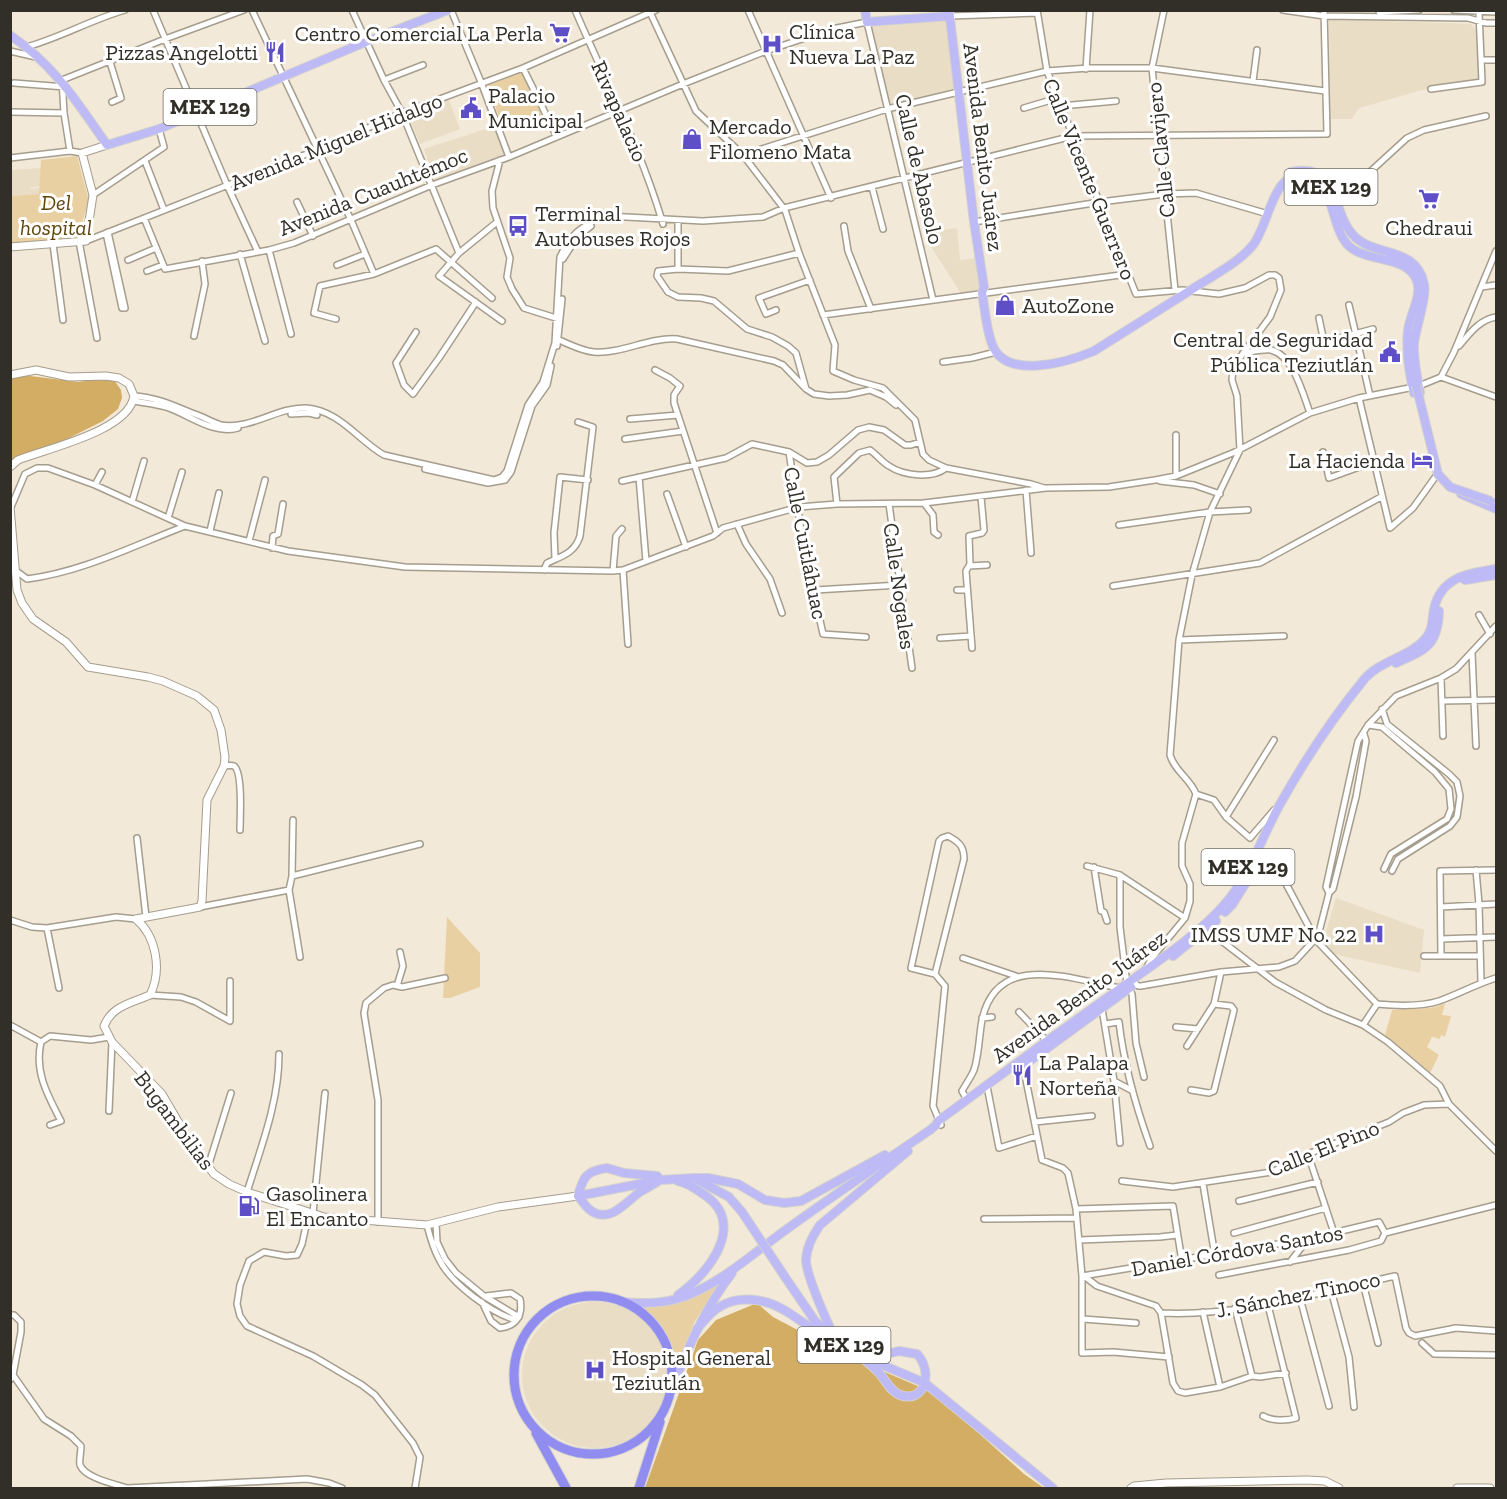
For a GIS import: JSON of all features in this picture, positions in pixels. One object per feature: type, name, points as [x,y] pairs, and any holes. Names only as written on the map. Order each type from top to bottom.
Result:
[{"type":"highway","points":[[566,1488],[521,1408],[514,1379],[517,1357],[525,1336],[536,1320],[550,1309],[572,1299],[590,1297],[610,1298],[632,1307],[648,1318],[660,1334],[672,1365],[672,1387],[639,1488]]},
{"type":"highway","points":[[532,1425],[550,1441],[581,1452],[603,1453],[627,1446],[661,1420]]},
{"type":"main road","name":"MEX 129","points":[[107,145],[159,129],[368,41],[451,10]]},
{"type":"main road","name":"Calle de Abasolo","points":[[865,10],[867,22]]},
{"type":"main road","name":"Avenida Cuauhtémoc","points":[[867,22],[949,13]]},
{"type":"main road","name":"Avenida Benito Juárez","points":[[949,13],[974,222],[994,346]]},
{"type":"main road","points":[[10,35],[38,57],[64,85],[107,145],[82,153],[93,198],[83,241]]},
{"type":"main road","name":"MEX 129","points":[[994,346],[1005,362],[1017,364],[1058,364],[1094,351],[1252,246],[1262,230],[1266,214],[1283,182],[1298,175],[1314,178],[1334,205],[1340,226],[1351,248],[1364,255],[1406,267],[1417,281],[1419,293],[1412,313],[1407,346],[1436,476]]},
{"type":"main road","name":"MEX 129","points":[[1340,226],[1349,238],[1363,249],[1412,265],[1421,278],[1423,292],[1413,323],[1411,345],[1416,385],[1438,474],[1450,487],[1495,504]]},
{"type":"main road","name":"Avenida Miguel Hidalgo","points":[[10,247],[83,241]]},
{"type":"main road","points":[[10,375],[36,370],[69,377],[119,378],[129,384],[134,398],[120,418],[97,432],[18,460],[10,467]]},
{"type":"main road","name":"MEX 129","points":[[1416,386],[1436,459],[1444,478],[1449,483],[1495,504]]},
{"type":"main road","points":[[1436,476],[1446,488],[1495,504]]},
{"type":"main road","points":[[10,506],[13,566],[17,590],[22,603],[33,619],[66,642],[88,667],[163,681],[206,702],[214,710],[221,730],[224,765],[207,800],[204,892],[200,907],[136,919]]},
{"type":"main road","name":"Avenida Benito Juárez","points":[[736,1268],[785,1230],[1102,1009],[1146,970],[1205,928],[1241,881],[1279,805],[1319,742],[1363,680],[1373,670],[1425,640],[1430,631],[1438,597],[1446,584],[1457,577],[1473,572],[1497,569]]},
{"type":"main road","name":"Avenida Benito Juárez","points":[[1022,1064],[1046,1040],[1129,985],[1232,905],[1246,884],[1284,807],[1367,682],[1386,668],[1431,644],[1437,634],[1439,611],[1449,588],[1473,578],[1497,575]]},
{"type":"main road","points":[[136,919],[148,931],[155,947],[156,973],[150,995]]},
{"type":"main road","name":"Bugambilias","points":[[150,995],[119,1008],[108,1016],[104,1026],[110,1039],[162,1094],[194,1147],[214,1174],[247,1192],[324,1217],[427,1225],[498,1207],[578,1196]]},
{"type":"main road","name":"Avenida Benito Juárez","points":[[936,1125],[967,1100],[987,1089]]},
{"type":"main road","points":[[578,1196],[665,1179],[708,1178],[738,1185],[765,1200],[784,1203],[801,1201],[936,1125]]},
{"type":"main road","points":[[837,1341],[820,1304],[806,1260],[811,1239],[820,1225],[936,1125]]},
{"type":"main road","points":[[578,1196],[582,1181],[593,1170],[607,1168],[686,1183],[706,1195],[720,1208],[725,1231],[716,1253],[695,1283],[670,1301]]},
{"type":"main road","name":"MEX 129","points":[[694,1178],[729,1197],[742,1212],[815,1321],[837,1341],[859,1355],[926,1383],[1053,1488]]},
{"type":"main road","points":[[578,1196],[596,1214],[609,1214],[618,1210],[639,1193],[665,1179]]},
{"type":"main road","points":[[621,1302],[645,1304],[670,1301],[692,1294],[736,1268]]},
{"type":"main road","points":[[672,1387],[697,1329],[714,1297],[736,1268]]},
{"type":"main road","points":[[697,1329],[720,1306],[730,1302],[755,1300],[773,1304],[816,1332],[837,1341]]},
{"type":"main road","points":[[906,1351],[917,1354],[927,1371],[926,1383],[913,1395],[897,1394],[859,1355],[878,1356],[906,1351]]},
{"type":"main road","points":[[1131,1488],[1167,1483],[1325,1480],[1339,1488]]},
{"type":"main road","points":[[1457,1488],[1490,1488]]},
{"type":"street","points":[[26,47],[46,42],[93,20],[125,10]]},
{"type":"street","points":[[153,10],[258,252]]},
{"type":"street","points":[[14,83],[64,85],[110,62],[165,39],[244,10]]},
{"type":"street","points":[[252,10],[374,273]]},
{"type":"street","points":[[352,10],[402,113],[459,253]]},
{"type":"street","points":[[451,10],[482,82],[509,157]]},
{"type":"street","name":"Rivapalacio","points":[[575,10],[622,110],[651,182],[663,222]]},
{"type":"street","points":[[748,10],[831,198]]},
{"type":"street","points":[[1087,68],[1091,10]]},
{"type":"street","name":"Calle Clavijero","points":[[1164,10],[1152,69],[1165,194],[1182,291]]},
{"type":"street","points":[[1283,10],[1468,18],[1497,23]]},
{"type":"street","points":[[1362,15],[1419,10]]},
{"type":"street","points":[[1454,10],[1479,13],[1497,12]]},
{"type":"street","points":[[651,11],[696,111],[743,155],[785,209],[799,253],[835,345],[833,372],[883,388],[915,420],[923,454],[929,460],[946,468],[1046,488]]},
{"type":"street","name":"Avenida Miguel Hidalgo","points":[[83,241],[317,150],[402,113],[523,68],[651,11]]},
{"type":"street","name":"Avenida Cuauhtémoc","points":[[949,13],[1036,12]]},
{"type":"street","name":"Calle Vicente Guerrero","points":[[1036,12],[1047,71],[1136,294],[1182,291]]},
{"type":"street","points":[[134,398],[167,407],[220,429],[233,429],[295,413],[309,413],[343,426],[366,447],[383,458],[488,483],[498,483],[505,480],[512,472],[532,406],[547,385],[559,340],[560,257],[567,243],[592,221],[607,216],[663,222],[763,218],[785,209],[1073,136],[1327,134],[1324,13]]},
{"type":"street","points":[[1431,89],[1482,82],[1479,13]]},
{"type":"street","name":"Avenida Cuauhtémoc","points":[[147,271],[269,250],[313,236],[432,185],[509,157],[766,51],[832,29],[867,22]]},
{"type":"street","name":"Calle de Abasolo","points":[[867,22],[933,300]]},
{"type":"street","points":[[1253,81],[1257,50]]},
{"type":"street","points":[[10,51],[38,57]]},
{"type":"street","points":[[1481,60],[1497,60]]},
{"type":"street","points":[[110,62],[121,98],[112,102]]},
{"type":"street","points":[[384,80],[423,65]]},
{"type":"street","points":[[523,68],[557,137]]},
{"type":"street","points":[[743,155],[887,109],[1047,71],[1087,68],[1152,69],[1325,91]]},
{"type":"street","points":[[64,85],[64,113],[69,151]]},
{"type":"street","points":[[1024,108],[1058,98]]},
{"type":"street","points":[[1061,106],[1116,101]]},
{"type":"street","points":[[10,112],[64,113]]},
{"type":"street","points":[[1334,205],[1407,138],[1424,130],[1486,116]]},
{"type":"street","points":[[93,198],[164,147],[159,129]]},
{"type":"street","points":[[10,158],[69,151],[82,153]]},
{"type":"street","points":[[500,160],[492,191],[493,208],[510,258],[507,277],[524,308],[559,319]]},
{"type":"street","points":[[146,161],[164,210]]},
{"type":"street","points":[[872,187],[883,229]]},
{"type":"street","points":[[974,222],[1100,202],[1165,194],[1196,193],[1266,214]]},
{"type":"street","points":[[297,202],[313,236]]},
{"type":"street","points":[[313,218],[344,205]]},
{"type":"street","points":[[144,218],[164,267]]},
{"type":"street","points":[[678,221],[678,269]]},
{"type":"street","points":[[497,222],[459,253],[439,276],[502,321]]},
{"type":"street","points":[[844,226],[848,251],[871,309]]},
{"type":"street","points":[[107,233],[125,308],[122,308],[107,233]]},
{"type":"street","points":[[83,241],[97,338]]},
{"type":"street","points":[[53,243],[63,320]]},
{"type":"street","points":[[128,260],[156,248]]},
{"type":"street","points":[[336,319],[314,313],[320,286],[374,273],[436,249],[492,298]]},
{"type":"street","points":[[269,250],[291,334]]},
{"type":"street","points":[[1441,377],[1497,251]]},
{"type":"street","points":[[799,253],[728,271],[678,269],[658,271],[657,276],[668,292],[678,297],[701,297],[714,301],[747,329],[772,337],[788,346],[796,353],[806,389]]},
{"type":"street","points":[[240,254],[265,341]]},
{"type":"street","points":[[337,265],[365,254]]},
{"type":"street","points":[[194,336],[205,284],[202,261]]},
{"type":"street","points":[[823,315],[984,291],[1128,274]]},
{"type":"street","points":[[1146,970],[1150,959],[1185,918],[1190,902],[1190,884],[1182,866],[1182,843],[1196,794],[1192,783],[1173,764],[1170,755],[1179,640],[1192,575],[1210,512],[1240,450],[1238,396],[1232,380],[1233,367],[1270,317],[1281,290],[1279,278],[1269,275],[1245,288],[1219,294],[1182,291]]},
{"type":"street","points":[[776,310],[766,314],[759,298],[810,280]]},
{"type":"street","points":[[1481,287],[1497,285]]},
{"type":"street","points":[[416,332],[396,363],[404,385],[412,394],[476,302]]},
{"type":"street","points":[[1349,305],[1370,396]]},
{"type":"street","points":[[1454,351],[1473,329],[1487,319],[1497,317]]},
{"type":"street","points":[[1319,318],[1324,342],[1373,329]]},
{"type":"street","points":[[134,398],[150,397],[220,424],[237,426],[308,408],[342,422],[384,455],[494,480],[502,477],[507,471],[528,405],[543,382],[555,343],[559,319]]},
{"type":"street","points":[[559,340],[583,350],[600,352],[664,338],[677,339],[774,360],[783,365],[806,389],[814,394],[847,395],[870,390],[886,397],[915,420]]},
{"type":"street","points":[[943,362],[972,358],[994,346]]},
{"type":"street","points":[[1243,353],[1268,350],[1279,352],[1287,360],[1295,375],[1310,413]]},
{"type":"street","points":[[1347,368],[1363,364]]},
{"type":"street","points":[[655,370],[680,386],[674,395],[674,403],[717,533]]},
{"type":"street","points":[[10,506],[25,474],[37,468],[48,468],[95,485],[185,526],[272,548],[405,567],[613,571],[623,570],[686,547],[713,536],[723,528],[799,507],[924,503],[1046,488],[1109,487],[1176,476],[1240,450],[1310,413],[1359,398],[1416,386],[1441,377],[1497,397]]},
{"type":"street","points":[[1359,398],[1390,528],[1413,508],[1436,476]]},
{"type":"street","points":[[630,419],[678,415]]},
{"type":"street","points":[[544,570],[547,563],[571,552],[578,543],[583,524],[593,427],[578,422]]},
{"type":"street","points":[[622,481],[726,458],[752,444],[789,452],[807,463],[816,462],[829,455],[858,430],[869,427],[884,430],[905,445],[920,442]]},
{"type":"street","points":[[625,439],[683,431]]},
{"type":"street","points":[[1176,435],[1176,476]]},
{"type":"street","points":[[837,504],[834,477],[859,453],[870,450],[896,470],[913,474],[929,475],[946,468]]},
{"type":"street","name":"Calle Cuitláhuac","points":[[789,452],[803,543],[823,634],[866,637]]},
{"type":"street","points":[[1323,452],[1329,478],[1373,462]]},
{"type":"street","points":[[132,502],[144,461]]},
{"type":"street","points":[[95,485],[102,472]]},
{"type":"street","points":[[168,518],[182,472]]},
{"type":"street","points":[[555,559],[554,533],[560,477],[588,480]]},
{"type":"street","points":[[639,477],[646,561]]},
{"type":"street","points":[[249,541],[265,480]]},
{"type":"street","points":[[1155,480],[1194,485],[1220,494]]},
{"type":"street","points":[[1026,490],[1031,553]]},
{"type":"street","points":[[210,531],[219,493]]},
{"type":"street","points":[[667,494],[686,547]]},
{"type":"street","points":[[972,648],[966,571],[969,566],[969,536],[982,533],[984,530],[981,497]]},
{"type":"street","points":[[1113,586],[1260,563],[1381,497]]},
{"type":"street","points":[[924,503],[933,515],[934,532],[938,535]]},
{"type":"street","points":[[272,548],[273,536],[278,534],[283,504]]},
{"type":"street","name":"Calle Nogales","points":[[889,504],[912,668]]},
{"type":"street","points":[[1119,525],[1210,512],[1248,510]]},
{"type":"street","points":[[737,524],[746,544],[770,579],[782,613]]},
{"type":"street","points":[[13,566],[27,579],[48,577],[83,567],[185,526]]},
{"type":"street","points":[[613,571],[616,536],[622,529]]},
{"type":"street","points":[[969,566],[987,565]]},
{"type":"street","points":[[623,570],[628,644]]},
{"type":"street","points":[[815,590],[900,585]]},
{"type":"street","points":[[957,590],[967,590]]},
{"type":"street","points":[[1479,615],[1490,634]]},
{"type":"street","points":[[963,958],[1016,976],[1043,973],[1141,986],[1221,972],[1279,967],[1295,961],[1316,940],[1329,893],[1333,889],[1356,796],[1366,741],[1364,734],[1368,725],[1396,696],[1441,678],[1456,669],[1497,626]]},
{"type":"street","points":[[940,638],[971,636]]},
{"type":"street","points":[[1179,640],[1284,636]]},
{"type":"street","points":[[1472,653],[1476,746]]},
{"type":"street","points":[[1441,678],[1443,736]]},
{"type":"street","points":[[1442,701],[1497,700]]},
{"type":"street","points":[[1382,709],[1384,725],[1435,772],[1449,789],[1451,808],[1447,819],[1391,854],[1384,869]]},
{"type":"street","points":[[1368,725],[1384,725],[1449,774],[1457,782],[1460,795],[1457,817],[1450,826],[1398,859],[1392,872]]},
{"type":"street","points":[[1226,817],[1274,740]]},
{"type":"street","points":[[224,765],[236,768],[240,779],[240,830]]},
{"type":"street","points":[[1196,794],[1214,800],[1226,817],[1250,838],[1266,817],[1279,805]]},
{"type":"street","points":[[1449,814],[1457,817]]},
{"type":"street","points":[[293,820],[292,876],[289,890],[300,957]]},
{"type":"street","points":[[935,974],[964,859],[964,850],[959,842],[948,836],[942,838],[911,968],[935,974],[945,986],[933,1106],[936,1125]]},
{"type":"street","points":[[137,838],[146,917]]},
{"type":"street","points":[[292,876],[420,844]]},
{"type":"street","points":[[1276,865],[1316,940],[1377,1004],[1427,1004],[1481,982],[1497,978]]},
{"type":"street","points":[[1087,866],[1120,875],[1185,918]]},
{"type":"street","points":[[1094,867],[1107,921]]},
{"type":"street","points":[[1476,870],[1481,982]]},
{"type":"street","points":[[1441,956],[1440,871],[1497,870]]},
{"type":"street","points":[[1120,875],[1120,927],[1132,994],[1136,1043],[1144,1077]]},
{"type":"street","points":[[200,907],[289,890]]},
{"type":"street","points":[[1442,907],[1497,904]]},
{"type":"street","points":[[10,920],[32,927],[47,928],[116,917],[136,919]]},
{"type":"street","points":[[47,928],[58,988]]},
{"type":"street","points":[[1205,928],[1275,982],[1326,1010],[1363,1026],[1388,1042],[1440,1086],[1449,1104],[1497,1151]]},
{"type":"street","points":[[1441,939],[1497,937]]},
{"type":"street","points":[[397,986],[403,966],[400,952]]},
{"type":"street","points":[[1424,956],[1479,956]]},
{"type":"street","points":[[1187,1046],[1214,1004],[1221,972]]},
{"type":"street","points":[[967,1100],[962,1090],[974,1071],[982,1018],[989,998],[1003,984],[1016,976]]},
{"type":"street","points":[[378,1222],[378,1100],[364,1013],[366,1003],[384,988],[402,987],[445,978]]},
{"type":"street","points":[[150,995],[181,997],[196,1002],[230,1021],[230,981]]},
{"type":"street","points":[[1191,1090],[1209,1093],[1214,1091],[1234,1010],[1231,1006],[1214,1004]]},
{"type":"street","points":[[1363,1026],[1377,1004]]},
{"type":"street","points":[[1102,1009],[1114,1081],[1120,1143]]},
{"type":"street","points":[[1019,1012],[1046,1040]]},
{"type":"street","points":[[982,1018],[992,1017]]},
{"type":"street","points":[[1105,1024],[1119,1022],[1131,1090],[1150,1146]]},
{"type":"street","points":[[10,1025],[41,1042]]},
{"type":"street","points":[[1176,1027],[1198,1029]]},
{"type":"street","points":[[50,1125],[61,1121],[44,1088],[38,1054],[41,1042],[50,1036],[91,1040],[110,1039],[109,1111]]},
{"type":"street","points":[[1109,1047],[1122,1047]]},
{"type":"street","points":[[247,1192],[273,1106],[279,1072],[279,1054]]},
{"type":"street","points":[[1022,1064],[1042,1160],[1063,1168],[1070,1180],[1076,1209],[1083,1276],[1082,1353],[1113,1352],[1169,1357]]},
{"type":"street","points":[[1114,1081],[1131,1090]]},
{"type":"street","points":[[987,1089],[999,1148],[1038,1136]]},
{"type":"street","points":[[208,1167],[231,1093]]},
{"type":"street","points":[[325,1093],[311,1212],[302,1244],[297,1255],[286,1256],[264,1252],[249,1261],[244,1269],[237,1304],[240,1316],[247,1326],[313,1356],[375,1395],[413,1443],[420,1457],[415,1488]]},
{"type":"street","name":"Calle El Pino","points":[[1122,1181],[1173,1187],[1272,1172],[1308,1154],[1389,1122],[1403,1113],[1424,1105],[1449,1104]]},
{"type":"street","points":[[1035,1122],[1092,1116]]},
{"type":"street","points":[[1308,1154],[1334,1233]]},
{"type":"street","points":[[1239,1201],[1318,1182]]},
{"type":"street","points":[[1203,1184],[1215,1256]]},
{"type":"street","points":[[1219,1275],[1289,1263],[1382,1241],[1385,1233],[1497,1205]]},
{"type":"street","points":[[1076,1209],[1173,1206],[1182,1261]]},
{"type":"street","points":[[1234,1233],[1326,1209]]},
{"type":"street","points":[[984,1219],[1077,1218]]},
{"type":"street","name":"Daniel Córdova Santos","points":[[1083,1276],[1215,1256],[1308,1239],[1379,1222],[1385,1233]]},
{"type":"street","points":[[435,1223],[437,1242],[446,1259],[456,1273],[483,1299],[491,1321],[500,1328],[508,1327],[518,1319],[522,1310],[520,1299],[511,1293],[483,1299]]},
{"type":"street","points":[[427,1225],[440,1262],[452,1277],[483,1299],[518,1319]]},
{"type":"street","points":[[1079,1240],[1177,1235]]},
{"type":"street","points":[[1289,1263],[1308,1239]]},
{"type":"street","points":[[1083,1276],[1097,1286],[1156,1306],[1161,1312],[1173,1383],[1178,1391],[1185,1393],[1220,1387],[1252,1376],[1260,1377],[1286,1372]]},
{"type":"street","name":"J. Sánchez Tinoco","points":[[1161,1312],[1203,1312],[1268,1305],[1395,1276],[1409,1333],[1415,1336],[1456,1328],[1497,1331]]},
{"type":"street","points":[[1364,1283],[1378,1343]]},
{"type":"street","points":[[1331,1290],[1347,1351],[1354,1407]]},
{"type":"street","points":[[1300,1298],[1329,1406]]},
{"type":"street","points":[[1263,1416],[1278,1420],[1295,1419],[1296,1416],[1268,1305]]},
{"type":"street","points":[[1235,1308],[1252,1376]]},
{"type":"street","points":[[1203,1312],[1220,1387]]},
{"type":"street","points":[[10,1315],[21,1322],[11,1377],[44,1419],[71,1436],[81,1446],[79,1463],[84,1470],[103,1481],[127,1488],[307,1479],[329,1482],[342,1488]]},
{"type":"street","points":[[1083,1319],[1136,1323]]},
{"type":"street","points":[[1422,1343],[1434,1354],[1497,1355]]},
{"type":"shaded area","points":[[947,19],[954,90],[889,105],[871,25]]},
{"type":"shaded area","points":[[1329,19],[1471,24],[1479,34],[1480,82],[1422,90],[1359,108],[1352,119],[1330,119]]},
{"type":"shaded area","points":[[448,98],[460,129],[420,144],[407,113]]},
{"type":"shaded area","points":[[495,126],[506,156],[435,182],[424,149]]},
{"type":"shaded area","points":[[41,168],[40,186],[30,188],[39,188],[40,194],[11,196],[11,170]]},
{"type":"shaded area","points":[[957,228],[960,260],[978,258],[982,291],[962,295],[928,242],[927,232]]},
{"type":"shaded area","points":[[22,375],[78,382],[108,378],[114,380],[121,390],[122,398],[118,409],[103,421],[11,467],[11,379]]},
{"type":"shaded area","name":"IMSS UMF No. 22","points":[[1336,898],[1424,930],[1420,973],[1333,954],[1324,938]]},
{"type":"shaded area","name":"Hospital General Teziutlán","points":[[595,1302],[623,1308],[635,1314],[646,1324],[656,1335],[662,1347],[668,1375],[662,1403],[656,1415],[646,1426],[635,1436],[623,1442],[595,1448],[567,1442],[555,1436],[544,1426],[534,1415],[528,1403],[522,1375],[528,1347],[534,1335],[544,1324],[555,1314],[567,1308]]},
{"type":"shaded area","points":[[757,1303],[773,1317],[845,1355],[934,1393],[1024,1474],[1044,1488],[645,1488],[698,1340],[716,1320]]},
{"type":"green space","points":[[521,71],[542,116],[504,131],[487,84]]},
{"type":"green space","name":"Del hospital","points":[[77,156],[89,201],[76,241],[11,246],[11,196],[39,194],[41,160]]},
{"type":"green space","points":[[447,917],[480,953],[480,987],[450,998],[443,998]]},
{"type":"green space","points":[[1445,1004],[1442,1015],[1451,1016],[1445,1037],[1441,1035],[1440,1039],[1432,1037],[1427,1047],[1439,1055],[1430,1073],[1385,1035],[1392,1010],[1430,1008]]},
{"type":"green space","points":[[719,1283],[694,1323],[676,1370],[662,1337],[653,1322],[640,1309],[679,1302]]},
{"type":"place","name":"Centro Comercial La Perla","points":[[560,33]]},
{"type":"place","name":"Clínica Nueva La Paz","points":[[772,44]]},
{"type":"place","name":"Pizzas Angelotti","points":[[275,52]]},
{"type":"place","name":"Palacio Municipal","points":[[471,108]]},
{"type":"place","name":"Mercado Filomeno Mata","points":[[692,139]]},
{"type":"place","name":"Chedraui","points":[[1429,199]]},
{"type":"place","name":"Terminal Autobuses Rojos","points":[[518,226]]},
{"type":"place","name":"AutoZone","points":[[1005,305]]},
{"type":"place","name":"Central de Seguridad Pública Teziutlán","points":[[1390,352]]},
{"type":"place","name":"La Hacienda","points":[[1422,460]]},
{"type":"place","name":"IMSS UMF No. 22","points":[[1374,934]]},
{"type":"place","name":"La Palapa Norteña","points":[[1022,1075]]},
{"type":"place","name":"Gasolinera El Encanto","points":[[249,1206]]},
{"type":"place","name":"Hospital General Teziutlán","points":[[595,1370]]}]
